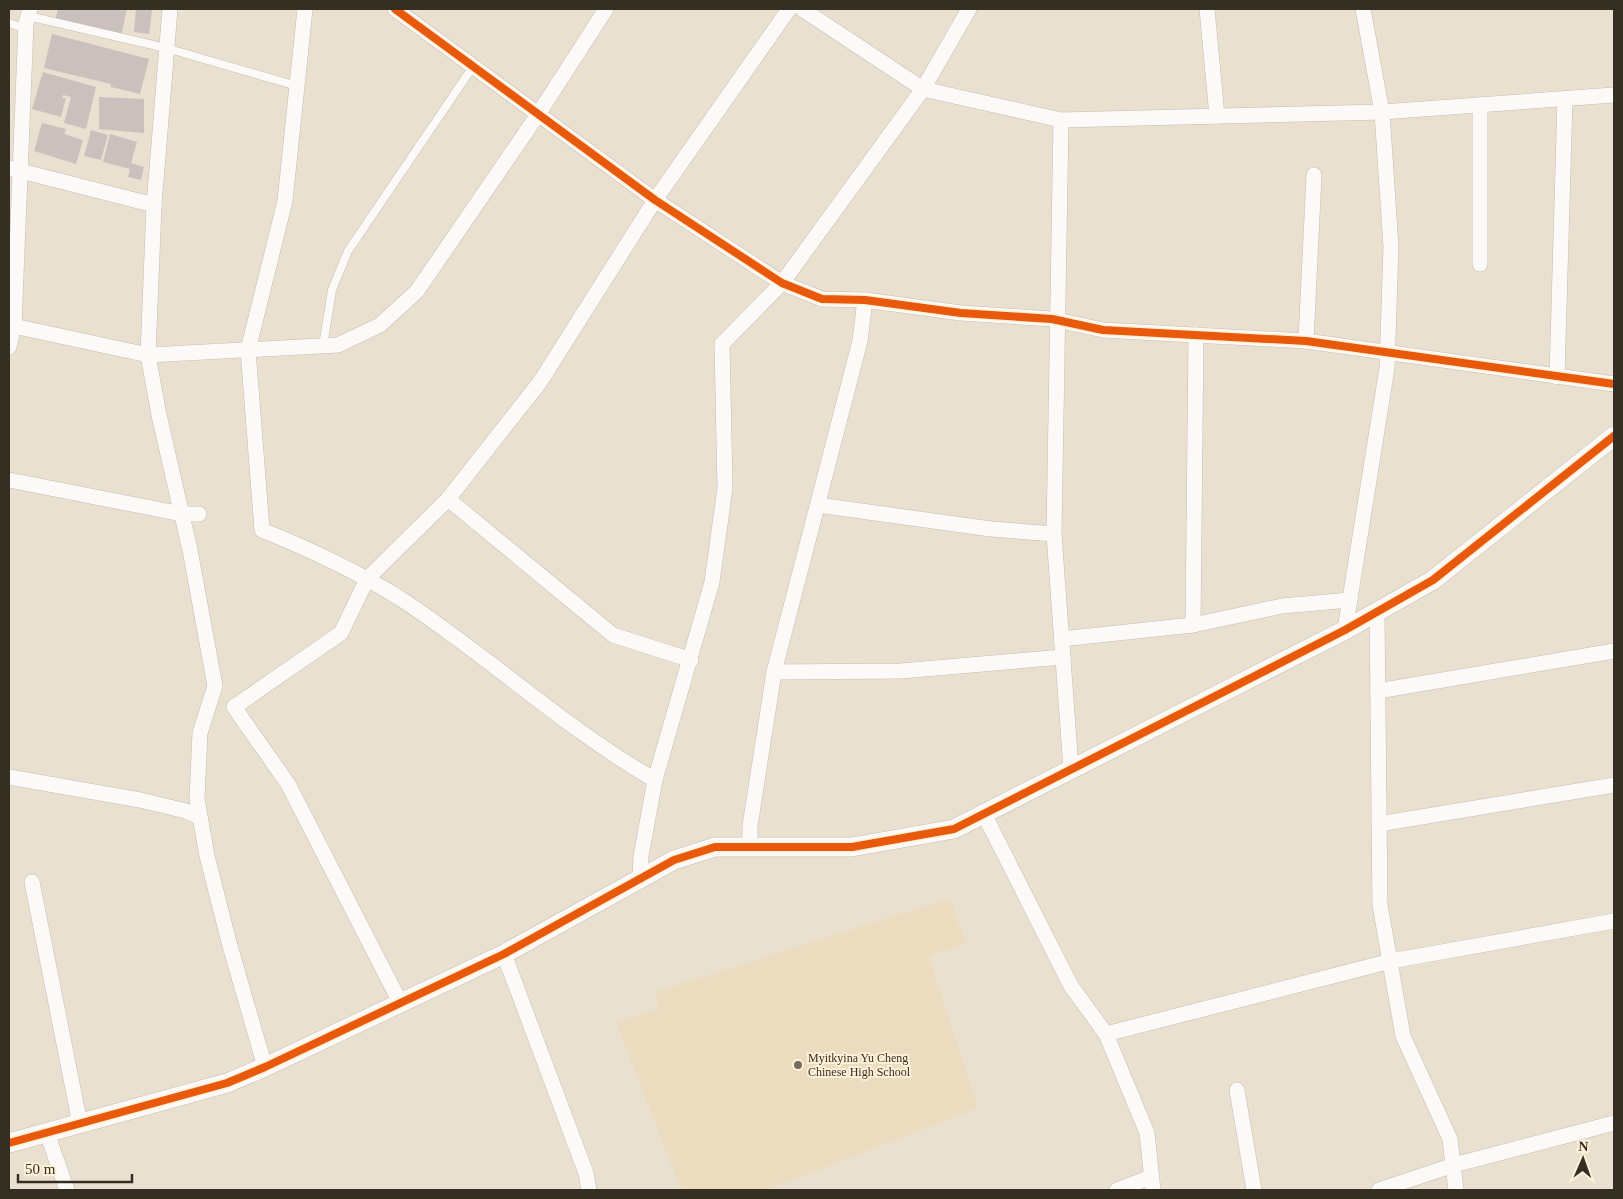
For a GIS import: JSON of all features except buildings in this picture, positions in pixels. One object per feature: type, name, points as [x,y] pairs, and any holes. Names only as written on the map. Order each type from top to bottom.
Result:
[{"type":"street","points":[[170,9],[154,205],[148,355],[158,415],[182,514],[215,686],[200,733],[197,799],[207,856],[230,946],[265,1067]]},
{"type":"street","points":[[305,9],[285,201],[248,350],[262,530],[312,550],[367,579],[438,625],[615,757],[654,780]]},
{"type":"street","points":[[395,9],[474,65],[655,200],[782,283],[822,298],[865,300],[961,314],[1057,320],[1103,330],[1306,342],[1614,384]]},
{"type":"street","points":[[11,326],[148,355],[338,345],[380,325],[418,291],[539,113],[606,9]]},
{"type":"street","points":[[401,1004],[288,784],[234,707],[341,633],[367,579],[448,500],[540,382],[655,200],[789,9]]},
{"type":"street","points":[[802,9],[923,89],[1061,120],[1382,112],[1614,95]]},
{"type":"street","points":[[640,879],[641,856],[654,780],[691,660],[712,582],[725,488],[722,344],[782,283],[923,89],[969,9]]},
{"type":"street","points":[[1207,9],[1216,116]]},
{"type":"street","points":[[1345,630],[1387,354],[1391,247],[1382,112],[1363,9]]},
{"type":"street","points":[[9,347],[15,170],[28,18]]},
{"type":"street","points":[[1557,377],[1565,99]]},
{"type":"street","points":[[1480,105],[1480,264]]},
{"type":"street","points":[[1061,120],[1054,534],[1071,769]]},
{"type":"street","points":[[15,170],[154,205]]},
{"type":"street","points":[[1306,342],[1314,175]]},
{"type":"street","points":[[750,847],[753,808],[774,672],[818,505],[843,399],[860,341],[865,300]]},
{"type":"street","points":[[1192,625],[1196,335]]},
{"type":"street","points":[[9,1143],[227,1083],[265,1067],[504,954],[674,860],[715,847],[852,847],[954,829],[1345,630],[1433,580],[1614,436]]},
{"type":"street","points":[[9,480],[182,514],[199,514]]},
{"type":"street","points":[[448,500],[613,636],[691,660]]},
{"type":"street","points":[[818,505],[991,529],[1054,534]]},
{"type":"street","points":[[1061,639],[1192,625],[1282,606],[1350,600]]},
{"type":"street","points":[[1377,612],[1380,905],[1403,1036],[1450,1139],[1456,1190]]},
{"type":"street","points":[[1378,692],[1614,651]]},
{"type":"street","points":[[774,672],[900,671],[1062,657]]},
{"type":"street","points":[[9,777],[140,800],[186,811],[200,817]]},
{"type":"street","points":[[1379,824],[1614,785]]},
{"type":"street","points":[[984,814],[1071,986],[1106,1034],[1147,1133],[1152,1184],[1117,1190]]},
{"type":"street","points":[[32,882],[80,1124]]},
{"type":"street","points":[[1106,1034],[1391,961],[1614,921]]},
{"type":"street","points":[[504,954],[586,1173],[589,1190]]},
{"type":"street","points":[[1238,1090],[1254,1190]]},
{"type":"street","points":[[1379,1190],[1454,1164],[1614,1123]]},
{"type":"street","points":[[47,1133],[67,1190]]},
{"type":"lane","points":[[9,23],[28,18],[166,48],[297,86]]},
{"type":"lane","points":[[323,346],[332,290],[348,251],[474,65]]},
{"type":"shaded area","name":"Myitkyina Yu Cheng Chinese High School","points":[[950,898],[966,944],[929,956],[978,1108],[767,1190],[681,1190],[616,1022],[658,1009],[655,992]]},
{"type":"cycle path","points":[[395,9],[655,200],[782,283],[822,299],[865,300],[961,313],[1052,319],[1103,330],[1306,341],[1614,384]]},
{"type":"cycle path","points":[[9,1143],[227,1083],[265,1067],[504,954],[674,860],[715,847],[852,847],[954,829],[1345,630],[1433,580],[1614,436]]},
{"type":"place","name":"Myitkyina Yu Cheng Chinese High School","points":[[798,1065]]}]
